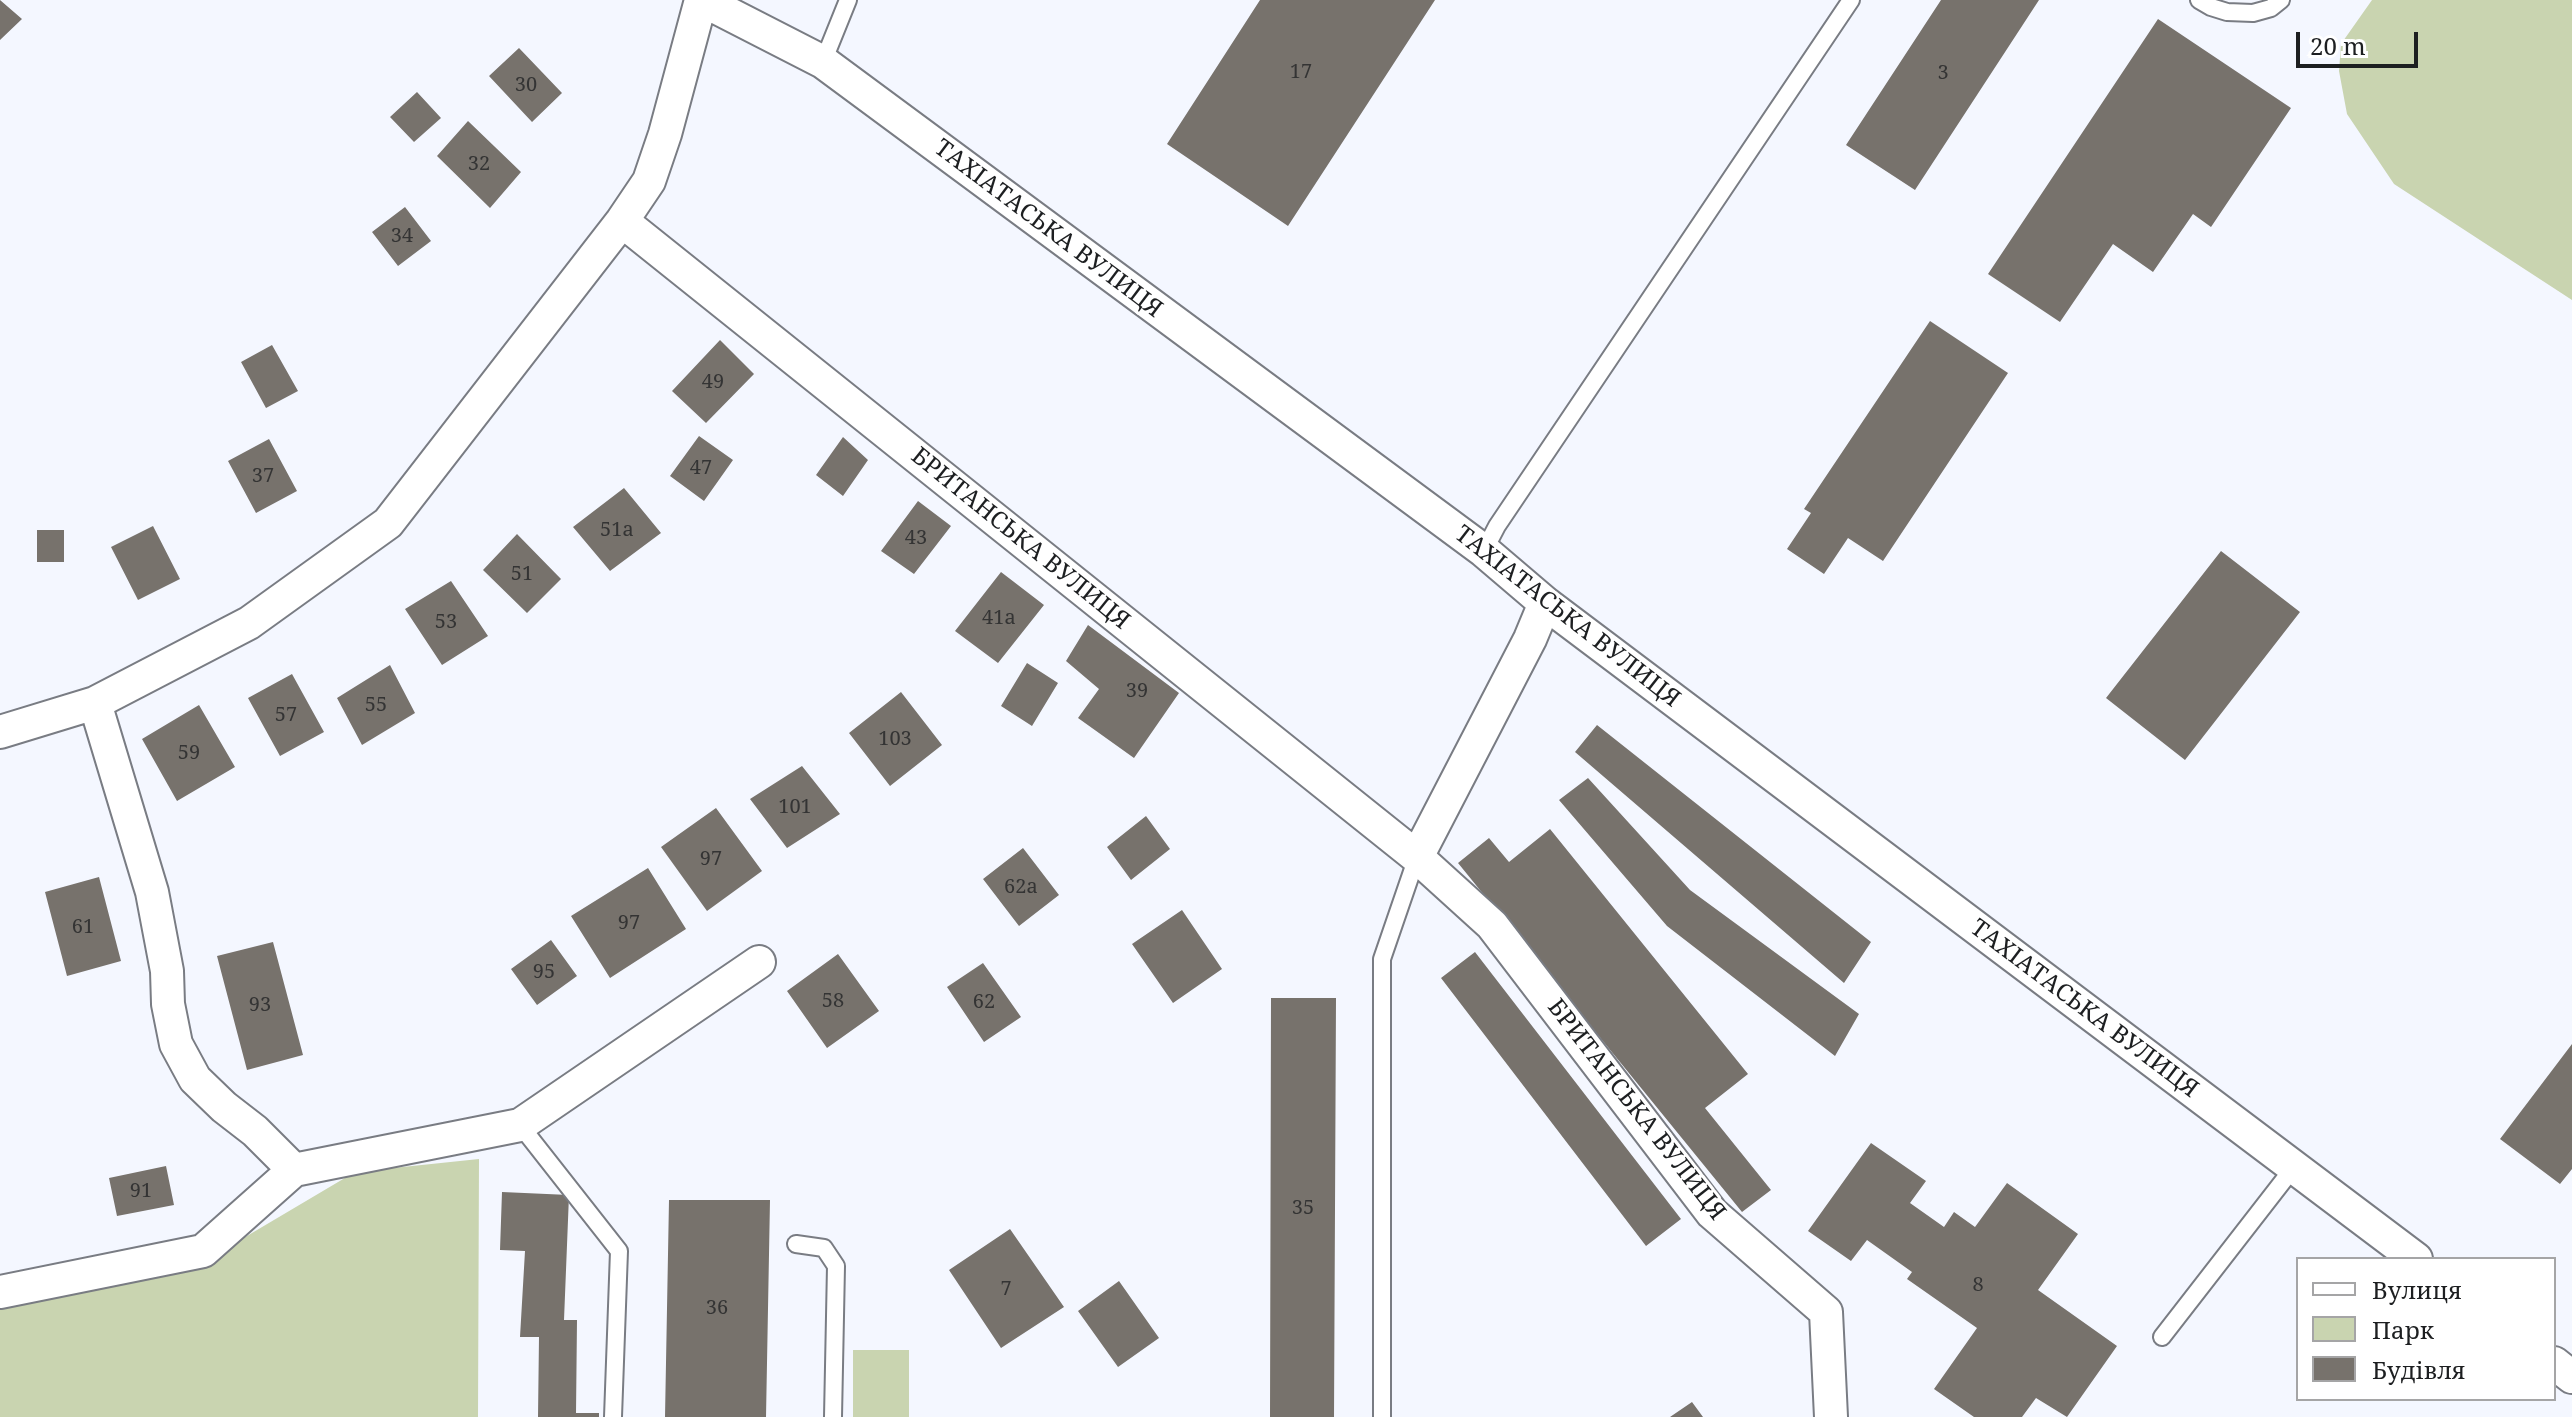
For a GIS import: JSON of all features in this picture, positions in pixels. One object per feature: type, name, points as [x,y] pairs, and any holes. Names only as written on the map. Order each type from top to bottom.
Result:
[{"type":"street","name":"ТАХІАТАСЬКА ВУЛИЦЯ","points":[[702,0],[823,62],[1484,551],[1545,603],[2413,1257]]},
{"type":"street","points":[[0,732],[95,703],[249,623],[388,523],[622,221],[649,181],[702,0]]},
{"type":"street","name":"БРИТАНСЬКА ВУЛИЦЯ","points":[[622,221],[1417,857],[1492,925],[1712,1213],[1826,1312],[1831,1417]]},
{"type":"street","points":[[1417,857],[1530,639],[1545,603]]},
{"type":"street","points":[[95,703],[152,892],[167,971],[168,1004],[176,1044],[195,1079],[294,1170]]},
{"type":"street","points":[[0,1292],[203,1251],[294,1170],[520,1125],[759,962]]},
{"type":"street","points":[[2556,1365],[2572,1377]]},
{"type":"lane","points":[[823,62],[848,0]]},
{"type":"lane","points":[[1484,551],[1497,526],[1851,0]]},
{"type":"lane","points":[[2199,0],[2227,12],[2253,13],[2271,8],[2281,0]]},
{"type":"lane","points":[[1382,1417],[1382,959],[1417,857]]},
{"type":"lane","points":[[520,1125],[619,1251],[613,1417]]},
{"type":"lane","points":[[2162,1337],[2294,1167]]},
{"type":"lane","points":[[796,1244],[824,1248],[836,1266],[833,1417]]},
{"type":"green space","points":[[2372,0],[2572,0],[2572,300],[2394,184],[2347,114],[2339,71],[2341,44]]},
{"type":"green space","points":[[479,1159],[478,1417],[0,1417],[0,1304],[203,1262],[355,1172]]},
{"type":"green space","points":[[853,1350],[909,1350],[909,1417],[853,1417]]},
{"type":"building","points":[[0,0],[22,19],[0,40]]},
{"type":"building","points":[[1260,0],[1435,0],[1288,226],[1167,144]]},
{"type":"building","points":[[1941,0],[2039,0],[1915,190],[1846,145]]},
{"type":"building","points":[[2158,19],[2291,108],[2211,227],[2193,214],[2153,272],[2113,244],[2060,322],[1988,274]]},
{"type":"building","points":[[519,48],[562,93],[532,122],[489,76]]},
{"type":"building","points":[[417,92],[441,118],[414,142],[390,117]]},
{"type":"building","points":[[468,121],[521,172],[490,208],[437,156]]},
{"type":"building","points":[[405,207],[431,241],[398,266],[372,232]]},
{"type":"building","points":[[1930,321],[2008,373],[1883,561],[1848,538],[1824,574],[1787,549],[1811,513],[1804,509]]},
{"type":"building","points":[[720,340],[754,374],[706,423],[672,391]]},
{"type":"building","points":[[272,345],[298,391],[266,408],[241,362]]},
{"type":"building","points":[[699,436],[733,460],[704,501],[670,476]]},
{"type":"building","points":[[843,437],[868,460],[843,496],[816,475]]},
{"type":"building","points":[[269,439],[297,491],[256,513],[228,461]]},
{"type":"building","points":[[624,488],[661,533],[610,571],[573,527]]},
{"type":"building","points":[[918,501],[951,526],[914,574],[881,551]]},
{"type":"building","points":[[153,526],[180,579],[138,600],[111,547]]},
{"type":"building","points":[[37,530],[64,530],[64,562],[37,562]]},
{"type":"building","points":[[517,534],[561,579],[527,613],[483,570]]},
{"type":"building","points":[[2221,551],[2300,612],[2185,760],[2106,698]]},
{"type":"building","points":[[1001,572],[1044,605],[998,663],[955,631]]},
{"type":"building","points":[[451,581],[488,636],[442,665],[405,609]]},
{"type":"building","points":[[1088,625],[1179,693],[1134,758],[1078,718],[1099,689],[1066,661]]},
{"type":"building","points":[[1027,663],[1058,683],[1032,726],[1001,706]]},
{"type":"building","points":[[390,665],[415,713],[362,745],[337,698]]},
{"type":"building","points":[[292,674],[324,732],[280,756],[248,698]]},
{"type":"building","points":[[901,692],[942,745],[890,786],[849,733]]},
{"type":"building","points":[[199,705],[235,767],[177,801],[142,739]]},
{"type":"building","points":[[1597,725],[1871,942],[1844,983],[1575,752]]},
{"type":"building","points":[[802,766],[840,814],[787,848],[750,799]]},
{"type":"building","points":[[1588,778],[1690,890],[1859,1014],[1835,1056],[1667,926],[1559,800]]},
{"type":"building","points":[[716,808],[762,871],[707,911],[661,847]]},
{"type":"building","points":[[1146,816],[1170,849],[1131,880],[1107,847]]},
{"type":"building","points":[[1550,829],[1748,1074],[1705,1108],[1771,1190],[1742,1212],[1458,863],[1489,838],[1509,862]]},
{"type":"building","points":[[1023,848],[1059,895],[1019,926],[983,879]]},
{"type":"building","points":[[648,868],[686,929],[610,978],[571,916]]},
{"type":"building","points":[[99,877],[121,961],[67,976],[45,892]]},
{"type":"building","points":[[1182,910],[1222,969],[1173,1003],[1132,944]]},
{"type":"building","points":[[551,940],[577,976],[537,1005],[511,969]]},
{"type":"building","points":[[273,942],[303,1055],[247,1070],[217,956]]},
{"type":"building","points":[[1475,952],[1681,1219],[1646,1246],[1441,978]]},
{"type":"building","points":[[838,954],[879,1011],[827,1048],[787,991]]},
{"type":"building","points":[[983,963],[1021,1017],[984,1042],[947,987]]},
{"type":"building","points":[[1271,998],[1336,998],[1334,1417],[1270,1417]]},
{"type":"building","points":[[2572,1044],[2572,1169],[2560,1184],[2500,1139]]},
{"type":"building","points":[[1871,1143],[1926,1181],[1910,1203],[1944,1227],[1954,1212],[1975,1227],[2007,1183],[2078,1234],[2038,1290],[2117,1346],[2067,1417],[2036,1398],[2022,1417],[1974,1417],[1934,1389],[1977,1328],[1907,1279],[1912,1272],[1867,1240],[1851,1261],[1808,1231]]},
{"type":"building","points":[[166,1166],[174,1205],[117,1216],[109,1178]]},
{"type":"building","points":[[502,1192],[569,1195],[564,1320],[577,1320],[576,1413],[599,1413],[599,1417],[538,1417],[539,1337],[520,1337],[525,1251],[500,1250]]},
{"type":"building","points":[[669,1200],[770,1200],[766,1417],[665,1417]]},
{"type":"building","points":[[1010,1229],[1064,1307],[1001,1348],[949,1270]]},
{"type":"building","points":[[1119,1281],[1159,1338],[1118,1367],[1078,1311]]},
{"type":"building","points":[[1692,1402],[1703,1417],[1670,1417]]}]
